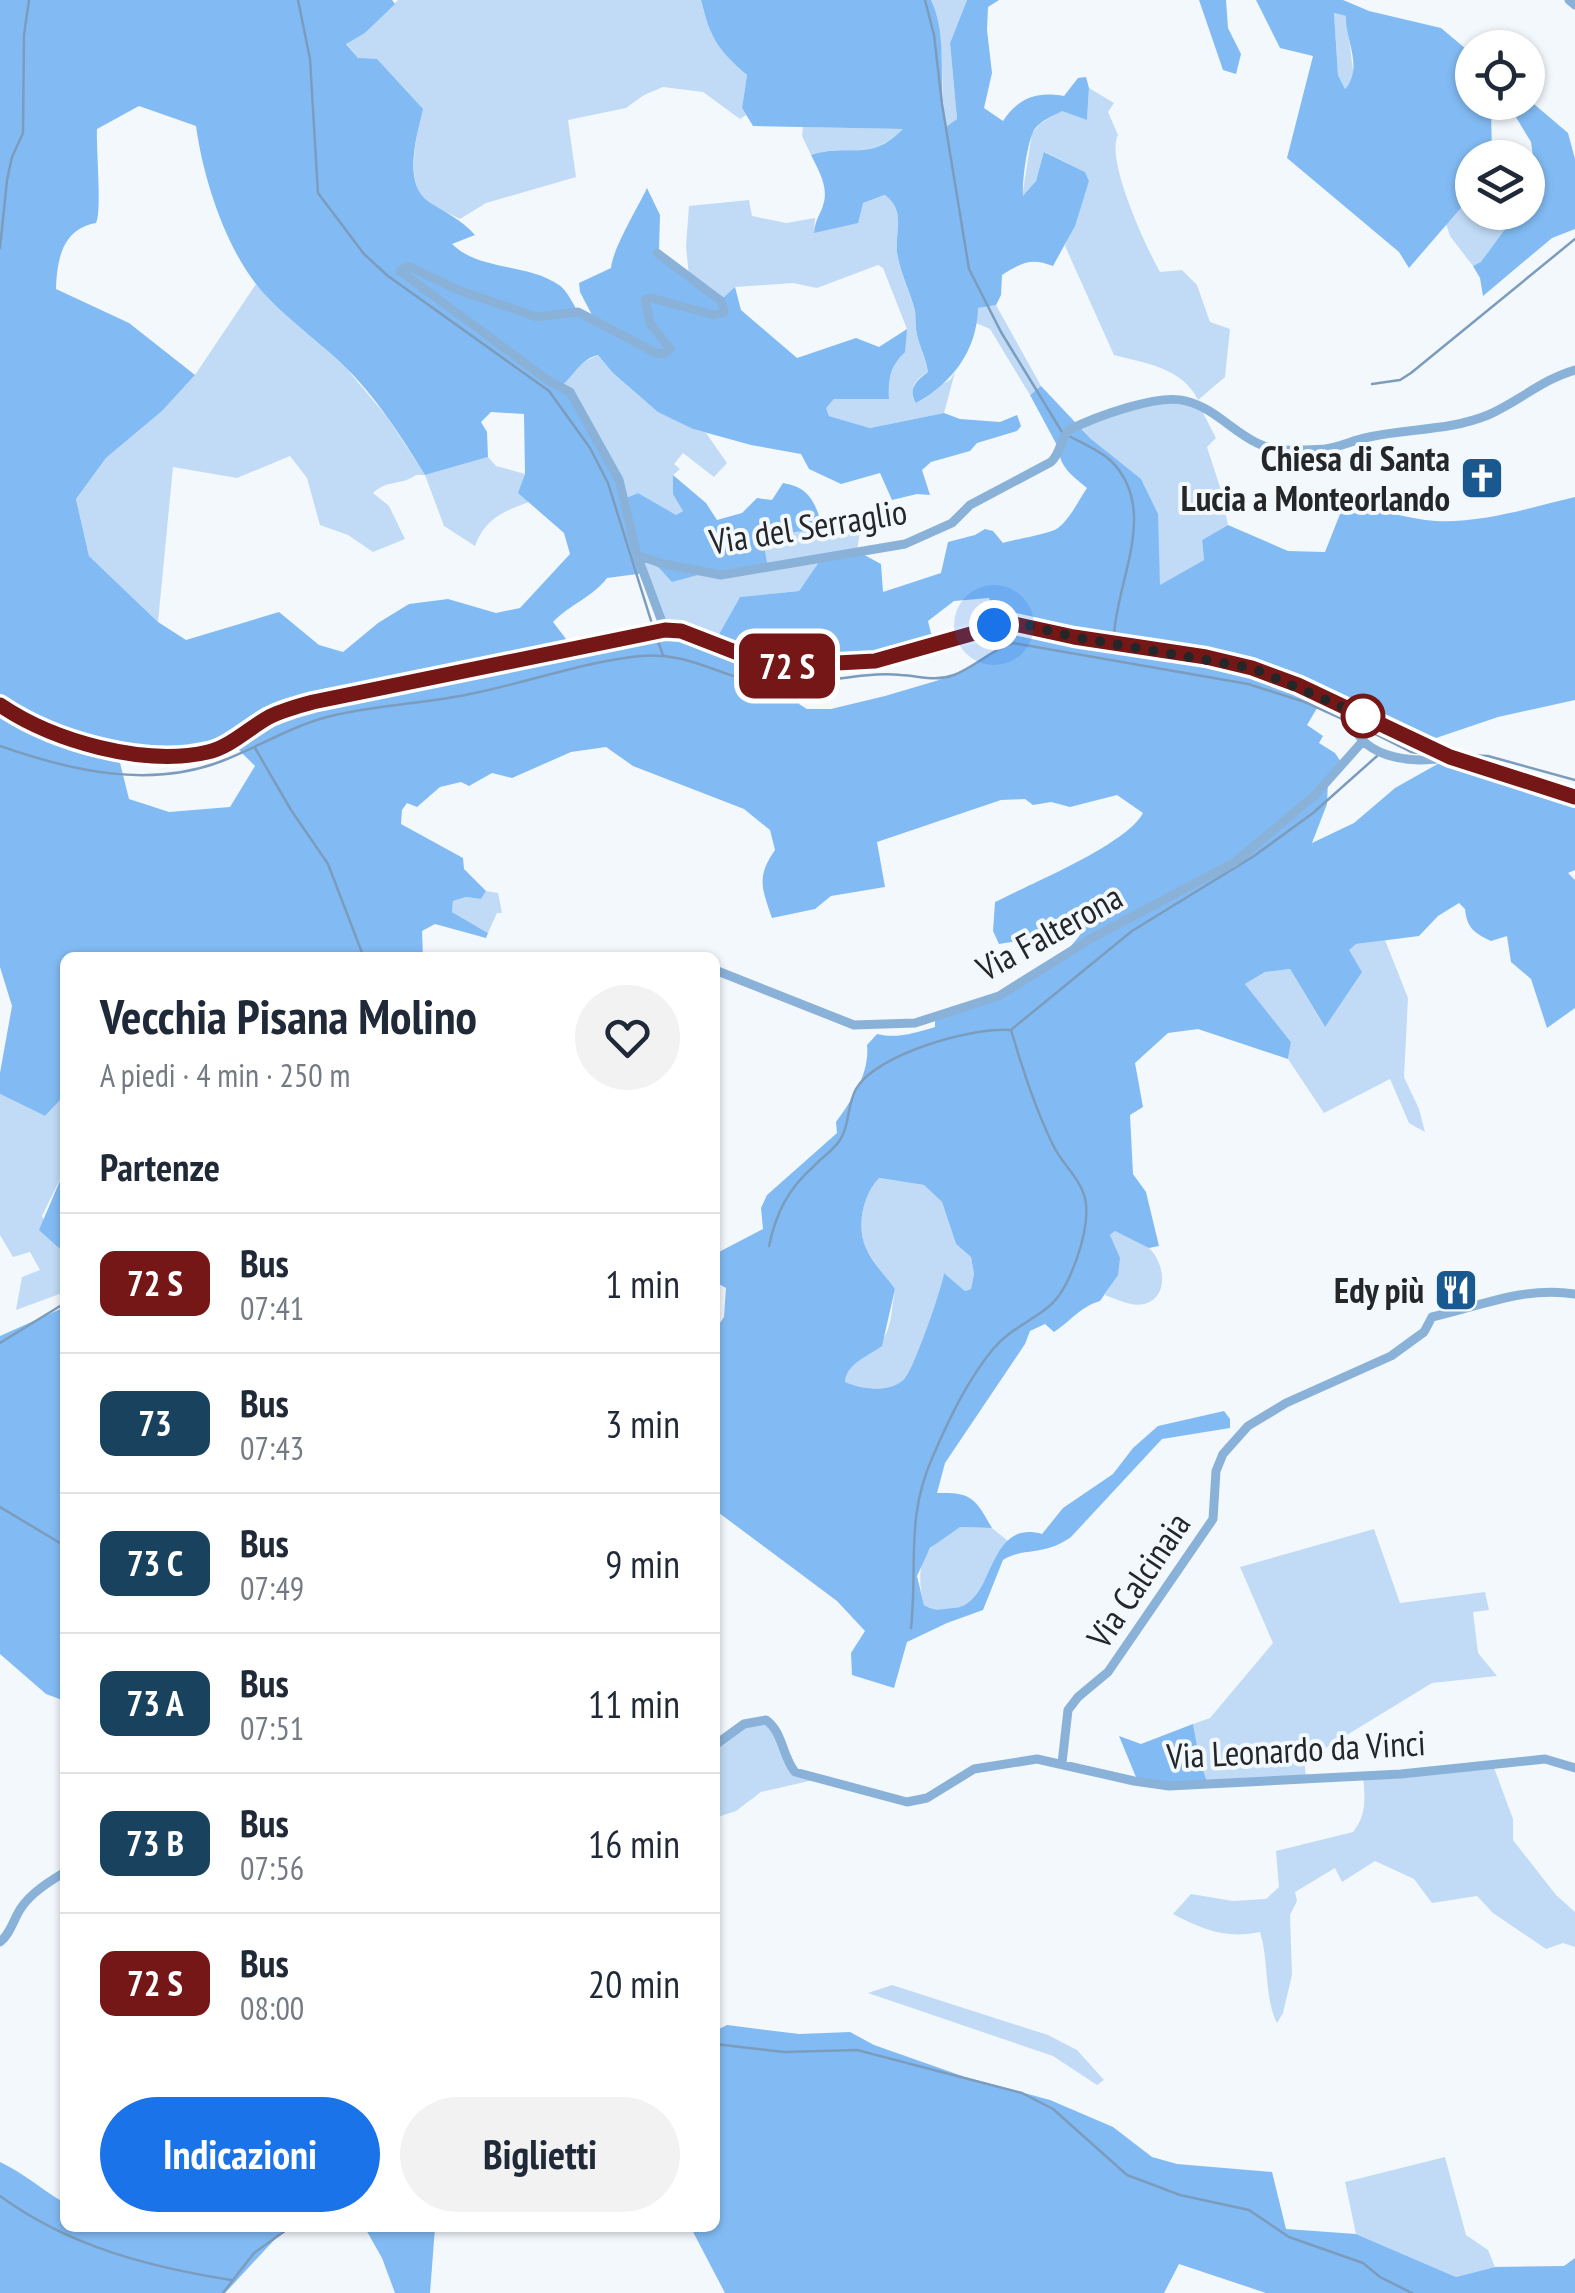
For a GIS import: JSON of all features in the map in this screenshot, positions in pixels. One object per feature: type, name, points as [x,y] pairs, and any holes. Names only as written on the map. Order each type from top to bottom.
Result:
[{"type":"main road","points":[[0,704],[50,734],[116,751],[210,752],[268,718],[313,702],[665,630],[696,636],[761,662],[797,666],[875,661],[1010,623],[1252,668],[1450,757],[1575,797]]},
{"type":"street","points":[[1568,0],[1575,4]]},
{"type":"street","points":[[657,252],[721,301],[724,312],[714,315],[651,298],[645,300],[650,323],[670,349],[664,354],[578,312],[537,317],[458,290],[408,266],[400,271],[549,381],[570,392],[619,480],[637,555],[665,630]]},
{"type":"street","name":"Via del Serraglio","points":[[637,555],[721,576],[906,544],[952,523],[970,505],[1051,462],[1059,455],[1066,434],[1158,400],[1172,399],[1200,407],[1262,446],[1286,450],[1325,448],[1371,436],[1450,428],[1499,410],[1553,377],[1575,370]]},
{"type":"street","points":[[1350,710],[1353,728],[1362,741],[1404,760],[1429,762],[1450,757]]},
{"type":"street","name":"Via Falterona","points":[[720,972],[854,1026],[914,1022],[999,996],[1092,938],[1235,862],[1314,796],[1362,741]]},
{"type":"street","name":"Via Calcinaia","points":[[1062,1763],[1068,1710],[1108,1672],[1213,1520],[1216,1471],[1223,1454],[1248,1426],[1286,1402],[1391,1356],[1424,1332],[1432,1316],[1518,1293],[1552,1290],[1575,1294]]},
{"type":"street","name":"Via Leonardo da Vinci","points":[[720,1741],[744,1724],[766,1720],[774,1726],[785,1760],[796,1772],[907,1802],[927,1798],[974,1768],[1038,1759],[1168,1786],[1401,1774],[1545,1759],[1575,1768]]},
{"type":"street","points":[[0,1942],[22,1906],[60,1875]]},
{"type":"shaded area","points":[[0,0],[392,0],[395,4],[365,33],[346,44],[358,58],[377,59],[423,109],[414,158],[416,184],[429,202],[475,235],[452,244],[463,253],[546,278],[562,287],[578,312],[592,315],[579,283],[611,268],[647,188],[660,215],[659,250],[720,301],[735,287],[741,310],[797,358],[856,338],[879,347],[907,329],[905,352],[891,373],[889,399],[834,399],[826,408],[829,416],[870,428],[944,413],[960,419],[1000,422],[1017,415],[1021,426],[1017,431],[977,443],[970,451],[931,462],[922,470],[930,495],[892,500],[880,473],[841,484],[809,469],[801,454],[693,429],[658,412],[598,355],[592,357],[561,386],[570,392],[626,498],[638,493],[676,515],[683,511],[673,494],[673,475],[706,503],[717,520],[742,513],[757,498],[772,500],[783,483],[810,497],[822,525],[817,530],[762,535],[768,568],[705,573],[672,582],[659,568],[638,556],[645,573],[607,578],[553,622],[573,648],[665,630],[714,643],[740,597],[799,591],[821,559],[857,551],[881,564],[883,592],[941,573],[948,542],[985,529],[993,531],[1003,543],[1058,528],[1087,488],[1064,466],[1030,395],[1041,386],[1091,439],[1141,479],[1158,514],[1160,585],[1204,560],[1202,540],[1228,525],[1288,551],[1325,552],[1342,509],[1454,521],[1506,514],[1575,497],[1575,700],[1498,717],[1436,738],[1323,698],[1307,725],[1323,736],[1319,743],[1335,753],[1343,765],[1328,781],[1327,804],[1312,843],[1354,823],[1395,788],[1450,757],[1575,797],[1575,870],[1568,873],[1575,880],[1575,1008],[1547,1028],[1531,979],[1511,962],[1507,936],[1491,941],[1480,935],[1472,929],[1459,903],[1438,916],[1419,936],[1356,944],[1349,950],[1362,972],[1325,1027],[1290,969],[1265,972],[1245,984],[1291,1042],[1288,1059],[1198,1029],[1168,1033],[1135,1063],[1143,1107],[1130,1115],[1133,1174],[1146,1192],[1159,1246],[1149,1248],[1115,1231],[1110,1235],[1120,1258],[1118,1275],[1100,1301],[1081,1310],[1054,1332],[1045,1324],[1030,1331],[945,1463],[937,1493],[971,1499],[992,1528],[960,1527],[930,1548],[917,1576],[924,1605],[939,1610],[968,1603],[1010,1538],[1024,1532],[1042,1534],[1063,1508],[1113,1474],[1133,1448],[1158,1426],[1224,1411],[1230,1428],[1162,1439],[1071,1537],[1051,1547],[1003,1560],[983,1610],[907,1642],[894,1688],[852,1675],[851,1653],[865,1631],[837,1601],[720,1514],[720,1323],[726,1288],[720,1285],[720,1251],[763,1229],[761,1208],[767,1195],[837,1133],[836,1122],[863,1076],[867,1045],[877,1034],[899,1036],[935,1027],[935,1019],[1016,987],[1052,964],[1083,931],[999,944],[993,931],[995,902],[1118,838],[1143,813],[1117,795],[1070,807],[1051,802],[1033,805],[1025,799],[1001,800],[877,842],[885,887],[831,896],[815,909],[772,918],[763,883],[765,868],[775,850],[770,830],[744,809],[633,766],[606,747],[571,752],[512,778],[492,773],[469,786],[461,782],[440,787],[417,807],[407,803],[402,810],[401,824],[463,858],[464,869],[486,891],[481,899],[466,897],[453,901],[452,912],[488,933],[486,938],[435,924],[422,931],[423,952],[60,952],[60,1100],[45,1116],[0,1094],[12,1006],[0,967]],"holes":[[[139,106],[196,126],[217,209],[245,268],[275,305],[366,389],[425,475],[488,457],[487,432],[481,422],[491,412],[524,414],[525,474],[518,493],[564,533],[570,554],[520,608],[496,613],[448,599],[409,604],[343,652],[319,645],[279,612],[186,640],[158,622],[89,556],[76,499],[106,458],[162,411],[195,375],[129,323],[56,289],[64,247],[76,232],[96,223],[98,216],[97,129]],[[989,598],[999,624],[1010,623],[1013,643],[956,675],[831,709],[807,709],[799,704],[815,665],[934,645],[928,621],[954,601]],[[230,741],[255,766],[230,807],[169,812],[129,799],[117,751],[210,752]],[[879,1178],[924,1185],[942,1202],[956,1244],[971,1257],[974,1274],[971,1289],[965,1291],[944,1273],[905,1378],[876,1389],[845,1382],[853,1365],[882,1346],[895,1289],[863,1240],[863,1211]]]},
{"type":"shaded area","points":[[398,0],[701,0],[716,42],[747,75],[742,108],[746,115],[740,119],[703,92],[663,87],[626,108],[568,120],[576,177],[486,203],[460,219],[432,204],[418,190],[414,155],[422,109],[358,58],[346,43],[365,33]]},
{"type":"shaded area","points":[[701,0],[931,0],[940,30],[946,127],[957,119],[950,43],[967,0],[999,0],[988,7],[992,73],[984,108],[1003,121],[1022,102],[1037,96],[1064,96],[1078,78],[1086,77],[1087,120],[1062,111],[1037,127],[1029,144],[1023,182],[1023,196],[1036,181],[1044,152],[1085,172],[1089,181],[1075,226],[1053,266],[1026,263],[1002,275],[1001,295],[996,305],[978,308],[973,338],[960,364],[941,386],[916,403],[913,389],[928,372],[917,335],[915,311],[898,260],[898,221],[891,201],[885,195],[863,203],[858,223],[814,233],[825,190],[811,155],[869,149],[891,140],[903,129],[753,126],[742,108],[747,75],[716,42]]},
{"type":"shaded area","points":[[931,0],[967,0],[950,43],[957,119],[946,128],[941,45]]},
{"type":"shaded area","points":[[1199,0],[1226,0],[1228,28],[1241,54],[1236,74],[1223,70]]},
{"type":"shaded area","points":[[1256,0],[1343,0],[1369,11],[1441,28],[1455,40],[1455,120],[1491,120],[1492,140],[1455,140],[1455,215],[1409,268],[1399,252],[1287,158],[1313,56],[1280,48]],"holes":[[[1334,13],[1346,16],[1353,72],[1345,89],[1338,75]]]},
{"type":"shaded area","points":[[1334,13],[1346,16],[1354,77],[1345,89],[1338,75]]},
{"type":"shaded area","points":[[1089,88],[1114,103],[1108,112],[1118,135],[1115,147],[1122,182],[1160,272],[1182,270],[1197,285],[1210,322],[1230,329],[1225,377],[1198,400],[1173,374],[1114,355],[1065,246],[1089,181],[1085,172],[1045,152],[1035,183],[1022,197],[1032,133],[1062,110],[1087,120]]},
{"type":"shaded area","points":[[1545,113],[1568,133],[1575,159],[1575,229],[1552,238],[1483,296],[1473,266],[1481,262],[1505,230],[1545,230],[1545,140],[1530,140],[1518,120],[1545,120]]},
{"type":"shaded area","points":[[803,127],[904,129],[878,146],[811,155],[802,136]]},
{"type":"shaded area","points":[[886,195],[898,215],[898,260],[928,372],[915,383],[913,399],[950,380],[955,372],[944,413],[870,428],[829,416],[825,408],[834,399],[889,399],[888,382],[907,329],[883,268],[878,265],[817,288],[793,283],[735,287],[721,301],[689,277],[686,246],[689,206],[749,200],[752,216],[786,223],[815,218],[814,232],[863,203]]},
{"type":"shaded area","points":[[1455,214],[1455,230],[1505,230],[1481,263],[1473,266],[1450,236],[1446,224]]},
{"type":"shaded area","points":[[256,284],[346,368],[387,417],[425,475],[384,486],[373,493],[389,506],[405,539],[373,552],[348,535],[320,525],[307,478],[290,456],[237,478],[173,467],[158,622],[89,556],[76,499],[106,458],[162,411],[195,375]]},
{"type":"shaded area","points":[[996,305],[1041,386],[1030,395],[990,329],[976,323],[977,308]]},
{"type":"shaded area","points":[[598,355],[612,372],[693,429],[706,433],[727,463],[714,477],[683,453],[674,464],[680,469],[673,475],[683,511],[675,516],[638,493],[626,498],[560,386],[578,365]]},
{"type":"shaded area","points":[[1157,400],[1200,407],[1216,438],[1207,447],[1228,525],[1202,540],[1204,560],[1160,586],[1091,439],[1079,425]]},
{"type":"shaded area","points":[[488,457],[496,466],[525,474],[519,493],[529,502],[496,517],[475,546],[444,526],[425,475]]},
{"type":"shaded area","points":[[861,524],[857,551],[821,559],[799,591],[740,597],[714,643],[665,630],[637,555],[672,581],[766,547],[762,535],[817,530],[822,525]]},
{"type":"shaded area","points":[[486,891],[498,893],[502,913],[497,913],[488,933],[452,912],[453,901],[466,897],[481,899]]},
{"type":"shaded area","points":[[1385,940],[1408,998],[1404,1077],[1425,1132],[1409,1123],[1390,1079],[1324,1113],[1288,1059],[1291,1042],[1245,984],[1265,972],[1290,969],[1324,1026],[1348,950],[1356,944]]},
{"type":"shaded area","points":[[0,1094],[45,1116],[60,1100],[60,1179],[42,1216],[60,1249],[60,1294],[16,1310],[22,1277],[40,1270],[30,1252],[13,1257],[0,1235]]},
{"type":"shaded area","points":[[878,1178],[924,1185],[942,1202],[956,1244],[971,1257],[974,1274],[971,1289],[965,1291],[944,1273],[927,1328],[905,1378],[876,1389],[844,1382],[854,1364],[883,1339],[891,1315],[895,1289],[869,1254],[861,1221],[865,1202]]},
{"type":"shaded area","points":[[60,1181],[60,1249],[39,1230]]},
{"type":"shaded area","points":[[1115,1231],[1151,1250],[1162,1272],[1158,1295],[1144,1304],[1105,1295],[1117,1271],[1110,1235]]},
{"type":"shaded area","points":[[60,1309],[60,1699],[46,1694],[0,1654],[0,1336]]},
{"type":"shaded area","points":[[960,1527],[992,1528],[1008,1541],[972,1602],[948,1610],[930,1608],[924,1605],[921,1591],[924,1558],[937,1542]]},
{"type":"shaded area","points":[[1374,1529],[1400,1603],[1485,1592],[1489,1610],[1473,1612],[1478,1653],[1497,1676],[1432,1683],[1324,1749],[1325,1753],[1304,1756],[1306,1779],[1208,1784],[1193,1724],[1210,1718],[1273,1643],[1240,1567]]},
{"type":"shaded area","points":[[766,1720],[795,1772],[818,1779],[761,1792],[736,1811],[720,1816],[720,1741],[744,1724]]},
{"type":"shaded area","points":[[1193,1724],[1208,1784],[1138,1782],[1119,1736],[1141,1744]]},
{"type":"shaded area","points":[[1493,1765],[1513,1819],[1513,1840],[1556,1895],[1575,1912],[1575,1947],[1563,1943],[1546,1949],[1493,1913],[1477,1896],[1432,1903],[1414,1879],[1375,1861],[1342,1882],[1335,1868],[1295,1892],[1297,1901],[1290,1915],[1292,1975],[1277,2023],[1270,2002],[1260,1932],[1215,1932],[1173,1914],[1191,1894],[1233,1901],[1266,1899],[1279,1887],[1276,1851],[1353,1832],[1358,1826],[1363,1812],[1363,1776]]},
{"type":"shaded area","points":[[892,1985],[1048,2035],[1077,2050],[1104,2080],[1097,2085],[1053,2056],[868,1993]]},
{"type":"shaded area","points":[[727,2025],[799,2034],[850,2032],[874,2045],[965,2077],[1050,2100],[1113,2127],[1152,2157],[1177,2164],[1272,2172],[1286,2229],[1356,2234],[1456,2277],[1495,2267],[1564,2266],[1575,2258],[1575,2293],[1266,2293],[1179,2264],[1164,2293],[725,2293],[693,2232],[720,2232],[720,2028]]},
{"type":"shaded area","points":[[1445,2157],[1466,2235],[1488,2250],[1495,2267],[1456,2277],[1356,2234],[1345,2182]]},
{"type":"shaded area","points":[[0,2162],[60,2200],[60,2232],[284,2232],[225,2293],[0,2293]]},
{"type":"shaded area","points":[[367,2232],[435,2232],[430,2293],[395,2293]]},
{"type":"waterway","points":[[0,248],[7,180],[23,133],[24,35],[29,0]]},
{"type":"waterway","points":[[298,0],[310,59],[318,193],[364,254],[388,276],[549,391],[590,448],[608,483],[653,627]]},
{"type":"waterway","points":[[925,0],[934,35],[969,269],[1001,332],[1062,432]]},
{"type":"waterway","points":[[1372,384],[1400,380],[1411,373],[1575,239]]},
{"type":"waterway","points":[[1069,436],[1110,460],[1125,479],[1132,500],[1132,544],[1114,635]]},
{"type":"waterway","points":[[657,639],[663,655]]},
{"type":"waterway","points":[[0,746],[82,769],[167,774],[222,761],[327,717],[470,694],[618,659],[677,658],[773,684],[885,674],[940,678],[962,672],[1013,643],[1248,684],[1305,702],[1347,721]]},
{"type":"waterway","points":[[1359,726],[1411,752],[1426,754]]},
{"type":"waterway","points":[[255,748],[328,864],[362,952]]},
{"type":"waterway","points":[[1464,755],[1488,756],[1575,780]]},
{"type":"waterway","points":[[1012,1029],[1132,931],[1254,856],[1313,813],[1377,756]]},
{"type":"waterway","points":[[769,1246],[779,1212],[790,1193],[840,1140],[853,1095],[867,1076],[926,1045],[973,1033],[1010,1030]]},
{"type":"waterway","points":[[911,1628],[916,1521],[933,1456],[959,1401],[993,1349],[1047,1308],[1063,1289],[1084,1230],[1084,1196],[1047,1131],[1011,1030]]},
{"type":"waterway","points":[[0,1343],[60,1306]]},
{"type":"waterway","points":[[0,1507],[60,1543]]},
{"type":"waterway","points":[[720,2045],[784,2052],[857,2050],[1022,2093],[1053,2109],[1127,2175],[1180,2195],[1249,2210],[1289,2237],[1363,2263],[1380,2277],[1412,2293]]},
{"type":"waterway","points":[[0,2196],[60,2231]]},
{"type":"waterway","points":[[62,2232],[140,2261],[231,2280]]},
{"type":"waterway","points":[[223,2293],[254,2253],[283,2232]]},
{"type":"bus line","points":[[0,705],[24,721],[72,741],[116,751],[188,754],[210,752],[286,709],[665,630],[681,631],[761,662],[797,666],[900,656],[1010,623],[1252,668],[1298,685],[1450,757],[1575,797]]},
{"type":"place","name":"Chiesa di Santa Lucia a Monteorlando","points":[[1482,478]]},
{"type":"place","name":"Edy più","points":[[1456,1290]]},
{"type":"route","points":[[994,625],[1027,625],[1252,668],[1363,716]]}]
